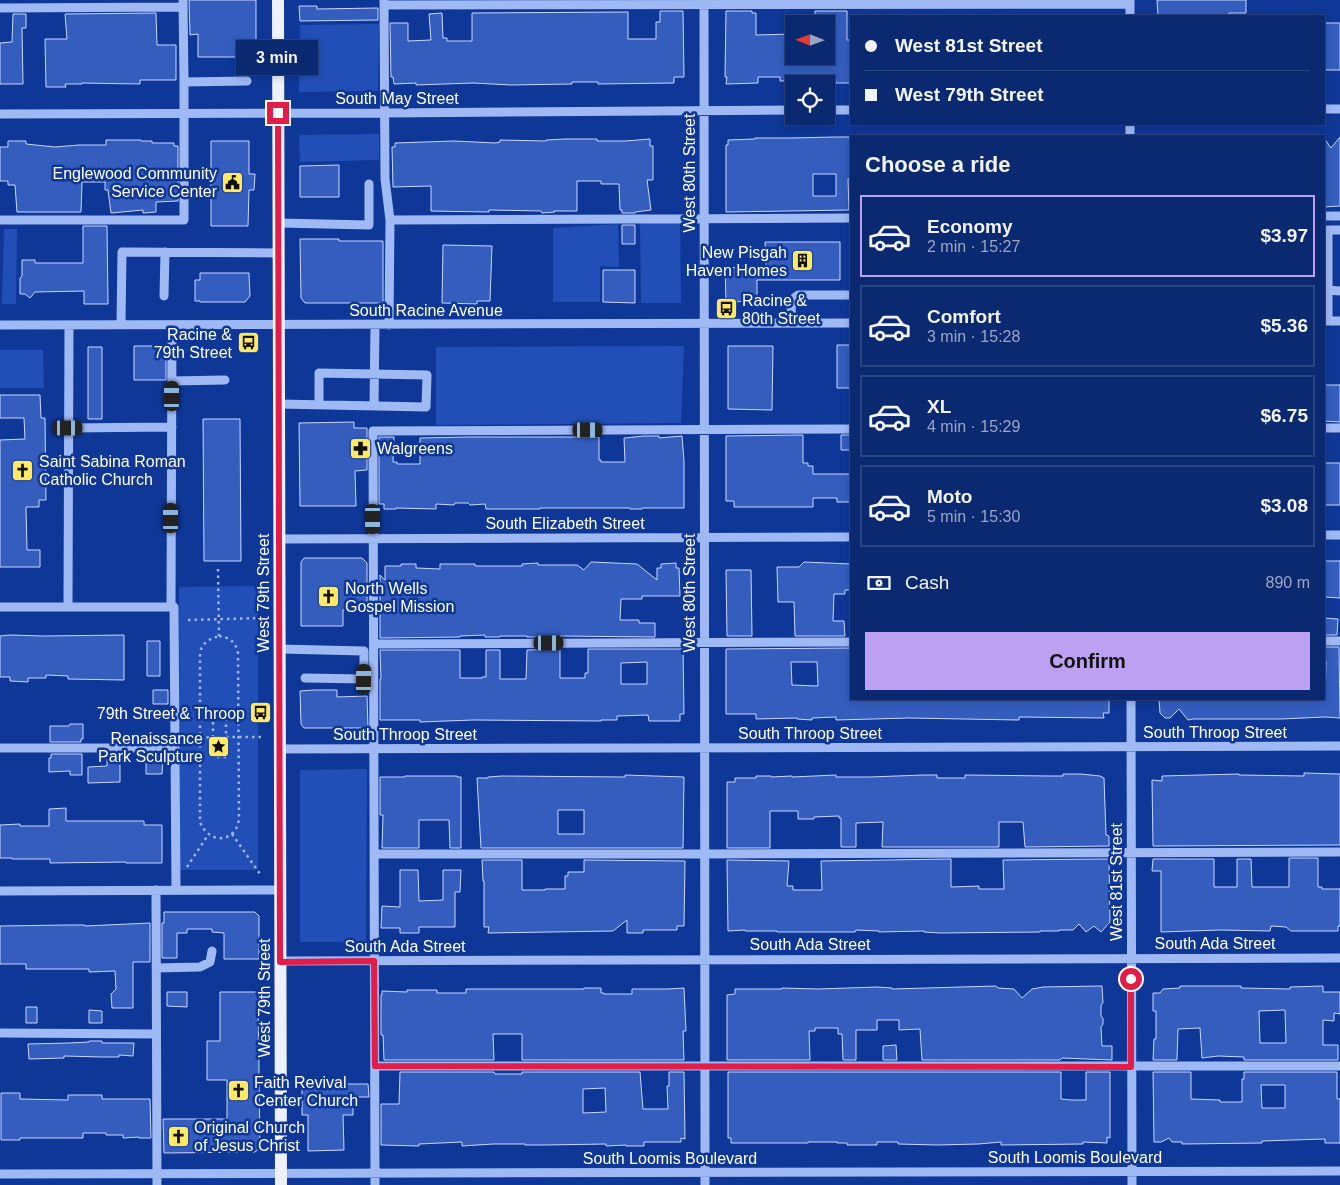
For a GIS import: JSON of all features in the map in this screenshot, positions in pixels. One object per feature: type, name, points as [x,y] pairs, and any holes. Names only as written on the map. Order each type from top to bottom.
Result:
[{"type":"main road","name":"West 79th Street","points":[[278,0],[281,1180]]},
{"type":"street","points":[[389,325],[390,220],[385,179],[384,2],[1130,2],[1130,15]]},
{"type":"street","name":"West 80th Street","points":[[704,3],[706,1185]]},
{"type":"street","points":[[0,8],[183,4],[184,82],[184,220],[0,220]]},
{"type":"street","points":[[184,82],[246,81]]},
{"type":"street","points":[[1325,109],[1340,109]]},
{"type":"street","name":"South May Street","points":[[0,114],[785,110]]},
{"type":"street","points":[[835,110],[850,110]]},
{"type":"street","points":[[279,223],[369,225],[369,184]]},
{"type":"street","points":[[1325,216],[1340,216]]},
{"type":"street","points":[[390,220],[850,218]]},
{"type":"street","points":[[1340,230],[1328,230],[1326,321],[1340,321]]},
{"type":"street","points":[[121,325],[122,252],[279,253]]},
{"type":"street","points":[[164,296],[165,252]]},
{"type":"street","points":[[1328,290],[1340,291]]},
{"type":"street","points":[[792,323],[791,304],[798,295],[850,295]]},
{"type":"street","name":"South Racine Avenue","points":[[0,325],[850,323]]},
{"type":"street","points":[[68,606],[69,325]]},
{"type":"street","points":[[172,325],[172,607],[176,890]]},
{"type":"street","points":[[374,406],[375,325]]},
{"type":"street","points":[[279,404],[319,405],[426,407],[427,375],[319,373],[319,405]]},
{"type":"street","points":[[172,381],[224,380]]},
{"type":"street","points":[[68,428],[172,427]]},
{"type":"street","points":[[1325,428],[1340,428]]},
{"type":"street","points":[[375,1185],[373,431],[850,430]]},
{"type":"street","points":[[1325,535],[1340,535]]},
{"type":"street","name":"South Elizabeth Street","points":[[279,539],[850,537]]},
{"type":"street","points":[[0,607],[172,607]]},
{"type":"street","points":[[1325,641],[1340,641]]},
{"type":"street","points":[[374,644],[850,642]]},
{"type":"street","points":[[280,649],[364,651],[364,679],[305,678]]},
{"type":"street","name":"West 81st Street","points":[[1131,700],[1132,1185]]},
{"type":"street","name":"South Throop Street","points":[[280,749],[1340,746]]},
{"type":"street","points":[[0,748],[175,748]]},
{"type":"street","points":[[374,854],[1340,852]]},
{"type":"street","points":[[156,890],[157,1185]]},
{"type":"street","points":[[0,891],[280,890]]},
{"type":"street","points":[[156,968],[200,966],[210,962],[212,951]]},
{"type":"street","name":"South Ada Street","points":[[280,962],[1340,958]]},
{"type":"street","points":[[0,1033],[156,1034]]},
{"type":"street","points":[[375,1066],[1340,1066]]},
{"type":"street","name":"South Loomis Boulevard","points":[[0,1174],[183,1174],[281,1180],[375,1174],[1340,1171]]},
{"type":"street","points":[[183,1174],[183,1185]]},
{"type":"path","points":[[218,569],[219,636]]},
{"type":"path","points":[[188,620],[260,618]]},
{"type":"path","points":[[219,636],[228,638],[237,648],[239,819],[238,827],[232,834],[227,837],[217,838],[208,835],[200,822],[200,653],[206,641],[219,636]]},
{"type":"path","points":[[213,718],[226,718],[226,757],[213,757],[213,737],[213,718]]},
{"type":"path","points":[[200,738],[213,737]]},
{"type":"path","points":[[226,738],[261,737]]},
{"type":"path","points":[[232,834],[260,874]]},
{"type":"path","points":[[183,874],[208,835]]},
{"type":"shaded area","points":[[379,24],[378,91],[299,92],[300,25]]},
{"type":"shaded area","points":[[379,134],[379,160],[300,162],[299,135]]},
{"type":"shaded area","points":[[640,223],[680,223],[681,303],[641,303]]},
{"type":"shaded area","points":[[618,224],[619,267],[600,266],[600,302],[553,302],[553,228]]},
{"type":"shaded area","points":[[4,229],[17,229],[16,304],[2,304]]},
{"type":"shaded area","points":[[684,346],[681,423],[436,425],[436,347]]},
{"type":"shaded area","points":[[0,350],[43,350],[44,388],[0,388]]},
{"type":"shaded area","points":[[258,586],[258,870],[180,870],[179,587]]},
{"type":"shaded area","points":[[367,769],[366,942],[300,942],[300,770]]},
{"type":"building","points":[[189,0],[256,0],[256,57],[198,57],[198,34],[190,35]]},
{"type":"building","points":[[1157,0],[1246,0],[1246,13],[1229,13],[1229,15],[1158,15]]},
{"type":"building","points":[[299,6],[317,6],[317,9],[378,8],[378,20],[300,21]]},
{"type":"building","points":[[660,11],[683,11],[684,77],[674,77],[674,83],[598,84],[598,82],[572,82],[572,84],[511,85],[473,83],[416,85],[416,83],[394,84],[393,77],[391,77],[390,23],[408,23],[408,41],[431,40],[429,14],[442,13],[443,38],[447,38],[447,41],[472,41],[472,13],[628,12],[628,39],[656,39],[656,22],[660,22]]},
{"type":"building","points":[[726,11],[752,11],[752,13],[756,13],[756,35],[785,34],[785,65],[835,65],[835,15],[815,15],[815,11],[847,11],[847,40],[850,40],[850,83],[836,83],[835,75],[785,75],[785,81],[780,81],[780,77],[758,77],[758,83],[726,84],[727,77],[725,77]]},
{"type":"building","points":[[156,13],[157,45],[176,45],[176,80],[140,80],[140,84],[82,83],[65,84],[66,87],[46,87],[45,39],[67,39],[65,14]]},
{"type":"building","points":[[13,14],[26,14],[26,28],[22,28],[23,84],[0,84],[0,43],[12,42]]},
{"type":"building","points":[[1325,23],[1340,23],[1340,70],[1325,70]]},
{"type":"building","points":[[850,137],[849,210],[726,212],[726,145],[728,145],[728,140]],"holes":[[[813,174],[836,174],[836,196],[813,196]]]},
{"type":"building","points":[[1340,137],[1340,206],[1325,207],[1325,139],[1331,148]]},
{"type":"building","points":[[565,139],[625,141],[650,139],[650,146],[653,146],[653,180],[647,180],[651,210],[622,213],[622,210],[620,210],[619,184],[601,184],[601,181],[577,181],[577,211],[542,213],[541,211],[489,210],[489,212],[431,211],[431,186],[393,187],[392,147],[395,147],[395,143],[454,141],[496,143],[500,142],[500,140],[546,141]]},
{"type":"building","points":[[106,140],[141,140],[152,141],[152,143],[174,143],[174,146],[178,146],[178,201],[156,202],[156,212],[143,213],[143,210],[111,213],[108,190],[105,190],[105,182],[82,182],[81,212],[17,212],[15,185],[8,185],[8,181],[0,181],[0,147],[8,147],[8,141],[26,141],[26,144],[55,147],[106,145]]},
{"type":"building","name":"Englewood Community Service Center","points":[[211,141],[249,141],[249,174],[255,174],[254,190],[249,190],[248,226],[211,226]]},
{"type":"building","points":[[339,165],[339,197],[300,197],[300,166]]},
{"type":"building","points":[[622,225],[635,225],[635,244],[622,244]]},
{"type":"building","points":[[83,226],[107,226],[108,304],[84,304],[84,291],[35,292],[30,298],[25,294],[20,294],[22,260],[35,260],[35,263],[83,263]]},
{"type":"building","points":[[300,239],[383,241],[383,303],[305,303],[301,298]]},
{"type":"building","name":"New Pisgah Haven Homes","points":[[765,242],[840,242],[840,280],[757,280],[757,301],[726,302],[725,268],[766,266]]},
{"type":"building","points":[[443,245],[492,246],[490,301],[477,301],[477,304],[442,303]]},
{"type":"building","points":[[603,270],[635,270],[635,303],[603,302]]},
{"type":"building","points":[[200,273],[249,273],[250,296],[245,302],[195,301],[195,280],[200,280]]},
{"type":"building","points":[[837,345],[850,345],[850,388],[837,388]]},
{"type":"building","points":[[134,346],[166,346],[166,380],[134,380]]},
{"type":"building","points":[[728,346],[773,346],[772,410],[728,409]]},
{"type":"building","points":[[88,347],[102,347],[102,419],[88,419]]},
{"type":"building","points":[[1325,385],[1340,385],[1340,422],[1325,421]]},
{"type":"building","name":"Saint Sabina Roman Catholic Church","points":[[0,395],[40,395],[41,418],[45,418],[46,500],[39,500],[39,507],[26,507],[27,550],[40,550],[40,567],[0,567],[0,440],[25,439],[24,418],[0,418]]},
{"type":"building","points":[[203,419],[240,419],[241,561],[204,561]]},
{"type":"building","name":"Walgreens","points":[[354,422],[354,428],[367,428],[367,470],[355,471],[356,506],[300,506],[299,423]]},
{"type":"building","points":[[803,435],[803,463],[813,466],[813,474],[850,474],[850,502],[837,502],[837,498],[813,498],[813,507],[734,507],[734,501],[726,501],[726,436]]},
{"type":"building","points":[[841,435],[850,435],[850,450],[841,450]]},
{"type":"building","points":[[659,436],[659,438],[682,436],[684,508],[486,509],[485,504],[455,503],[454,505],[436,504],[436,509],[384,509],[384,504],[379,504],[379,437],[394,437],[393,462],[397,462],[397,464],[420,464],[420,438],[599,437],[599,460],[601,462],[625,462],[624,438]]},
{"type":"building","points":[[1325,463],[1340,463],[1340,505],[1325,505]]},
{"type":"building","points":[[304,558],[362,558],[367,563],[367,610],[343,610],[343,626],[301,626],[301,562]]},
{"type":"building","points":[[1325,561],[1340,561],[1340,598],[1325,597]]},
{"type":"building","points":[[591,562],[637,564],[657,580],[657,568],[661,568],[661,564],[676,563],[676,568],[679,568],[680,596],[642,596],[642,599],[621,599],[620,620],[639,620],[639,623],[655,623],[655,637],[485,637],[485,635],[380,638],[380,575],[385,580],[385,566],[416,564],[416,568],[440,569],[440,564],[522,566],[522,564],[538,563],[538,565],[577,565],[584,570]]},
{"type":"building","points":[[804,562],[850,564],[850,590],[845,590],[845,594],[834,594],[833,621],[844,621],[845,636],[795,636],[794,602],[778,602],[777,567],[799,567]]},
{"type":"building","points":[[726,570],[751,570],[752,636],[727,636]]},
{"type":"building","points":[[1325,618],[1338,619],[1337,635],[1325,635]]},
{"type":"building","points":[[124,635],[124,680],[68,679],[68,676],[46,675],[46,678],[28,678],[28,682],[10,681],[10,677],[0,677],[0,636]]},
{"type":"building","points":[[147,641],[160,641],[160,676],[147,676]]},
{"type":"building","points":[[1325,647],[1339,647],[1340,718],[1188,720],[1179,709],[1170,718],[1165,718],[1160,713],[1159,700],[1325,700]]},
{"type":"building","points":[[850,648],[850,700],[1109,700],[1109,713],[1103,713],[1104,718],[1019,717],[1019,720],[909,718],[836,720],[836,717],[812,718],[812,720],[797,718],[756,719],[756,714],[726,714],[726,649]],"holes":[[[791,662],[817,662],[818,686],[792,685]]]},
{"type":"building","points":[[560,649],[560,678],[585,678],[585,673],[588,673],[588,649],[683,649],[684,714],[680,714],[680,721],[649,721],[648,715],[617,716],[617,720],[601,721],[473,720],[420,722],[420,720],[380,720],[380,650],[460,650],[460,678],[482,678],[486,677],[486,650],[500,650],[500,679],[526,679],[527,650]],"holes":[[[647,662],[647,684],[621,684],[621,663]]]},
{"type":"building","points":[[153,690],[168,690],[168,704],[153,704]]},
{"type":"building","points":[[337,690],[337,697],[367,696],[368,728],[304,728],[301,724],[300,691]]},
{"type":"building","points":[[70,724],[83,724],[83,739],[81,739],[81,742],[50,742],[50,726],[69,726]]},
{"type":"building","points":[[51,754],[82,754],[82,775],[70,775],[70,771],[49,772],[49,758],[51,758]]},
{"type":"building","points":[[107,757],[120,757],[120,782],[88,783],[88,767],[107,766]]},
{"type":"building","points":[[146,757],[163,758],[162,774],[146,774]]},
{"type":"building","points":[[1304,773],[1340,774],[1340,845],[1153,846],[1152,780],[1162,781],[1162,776],[1239,774],[1304,776]]},
{"type":"building","points":[[1063,774],[1081,774],[1104,778],[1106,835],[1109,836],[1109,846],[1025,847],[1023,822],[999,822],[999,847],[882,847],[883,822],[856,823],[856,847],[841,847],[841,818],[839,816],[798,819],[798,811],[770,811],[770,848],[727,848],[727,782],[735,782],[735,778],[756,778],[756,776],[836,775],[836,777],[870,777],[937,775],[937,778],[965,778],[965,775],[1063,776]]},
{"type":"building","points":[[625,775],[684,777],[683,848],[481,848],[477,778],[502,776],[625,777]],"holes":[[[558,810],[584,810],[584,834],[558,834]]]},
{"type":"building","points":[[380,777],[461,777],[461,848],[450,848],[449,820],[419,820],[419,848],[382,848],[383,815],[380,815]]},
{"type":"building","points":[[66,808],[66,821],[144,821],[144,825],[162,825],[162,863],[50,863],[50,859],[0,858],[0,825],[49,826],[49,809]]},
{"type":"building","points":[[1289,858],[1318,858],[1318,887],[1322,887],[1322,889],[1340,889],[1340,926],[1338,926],[1338,931],[1291,931],[1286,927],[1271,926],[1270,931],[1161,932],[1161,871],[1152,871],[1153,859],[1214,859],[1214,887],[1237,887],[1237,859],[1251,859],[1252,887],[1289,887]]},
{"type":"building","points":[[951,859],[951,887],[979,886],[979,889],[1004,889],[1003,860],[1108,859],[1110,922],[1101,932],[1094,926],[1086,932],[1079,924],[1073,930],[1040,932],[728,931],[727,860],[789,861],[787,886],[793,886],[793,890],[822,890],[821,861]]},
{"type":"building","points":[[482,860],[522,860],[522,890],[565,889],[565,876],[568,876],[568,872],[584,872],[584,860],[685,861],[684,926],[677,926],[677,930],[643,930],[643,933],[627,933],[627,920],[613,931],[488,933],[489,927],[484,927]]},
{"type":"building","points":[[400,870],[418,870],[419,901],[443,900],[443,870],[461,870],[460,892],[455,892],[455,927],[419,927],[419,933],[400,933],[400,928],[381,928],[382,906],[400,907]]},
{"type":"building","points":[[164,912],[255,912],[259,916],[259,959],[224,959],[224,933],[212,932],[212,929],[187,929],[187,933],[177,933],[177,958],[162,958],[162,923],[164,923]]},
{"type":"building","points":[[150,923],[150,962],[133,962],[133,1008],[112,1008],[111,994],[116,989],[115,971],[89,972],[89,969],[26,969],[26,964],[0,964],[0,926],[85,926]]},
{"type":"building","points":[[996,986],[998,988],[1014,989],[1022,998],[1032,989],[1043,987],[1102,986],[1102,1046],[1112,1046],[1112,1060],[1062,1058],[1060,1060],[922,1060],[920,1029],[899,1030],[899,1020],[877,1020],[877,1030],[856,1030],[856,1060],[843,1060],[842,1034],[838,1034],[838,1028],[815,1028],[815,1031],[809,1031],[810,1060],[727,1060],[727,995],[735,994],[735,989],[877,987],[892,989]]},
{"type":"building","points":[[1180,986],[1241,986],[1241,988],[1290,989],[1290,987],[1323,986],[1323,992],[1340,992],[1340,1014],[1334,1013],[1334,1021],[1323,1020],[1323,1045],[1338,1045],[1338,1060],[1244,1060],[1244,1057],[1218,1056],[1202,1058],[1200,1028],[1178,1029],[1177,1060],[1153,1060],[1154,1039],[1156,1039],[1156,1011],[1153,1011],[1153,993],[1160,993],[1163,989],[1180,988]],"holes":[[[1285,1010],[1286,1043],[1260,1043],[1259,1011]]]},
{"type":"building","points":[[601,988],[601,993],[604,994],[632,994],[632,989],[684,988],[686,1031],[683,1031],[684,1060],[522,1060],[522,1034],[493,1034],[494,1060],[384,1060],[383,1035],[381,1035],[382,991],[437,990],[437,993],[466,993],[466,989]]},
{"type":"building","points":[[167,992],[187,992],[187,1007],[167,1006]]},
{"type":"building","points":[[220,992],[258,992],[260,1148],[255,1152],[164,1153],[163,1119],[227,1119],[227,1080],[207,1080],[207,1041],[220,1041]]},
{"type":"building","points":[[26,1007],[37,1007],[37,1023],[26,1023]]},
{"type":"building","points":[[89,1010],[102,1011],[102,1023],[89,1023]]},
{"type":"building","points":[[89,1041],[134,1043],[133,1056],[64,1056],[64,1058],[29,1059],[28,1044]]},
{"type":"building","points":[[896,1045],[897,1060],[883,1060],[883,1046]]},
{"type":"building","points":[[400,1072],[494,1072],[495,1074],[522,1074],[522,1072],[640,1072],[643,1109],[668,1109],[667,1086],[669,1086],[669,1072],[684,1072],[685,1139],[681,1138],[681,1142],[644,1142],[644,1146],[493,1144],[462,1146],[462,1142],[419,1144],[419,1146],[381,1145],[381,1104],[399,1104]],"holes":[[[605,1088],[606,1112],[583,1113],[583,1089]]]},
{"type":"building","points":[[728,1072],[1061,1072],[1061,1099],[1086,1100],[1086,1072],[1110,1072],[1110,1138],[1107,1137],[1107,1143],[1083,1142],[1083,1144],[1001,1145],[1001,1142],[937,1145],[898,1144],[898,1142],[877,1142],[877,1145],[847,1145],[847,1143],[837,1142],[731,1143],[731,1138],[728,1138]]},
{"type":"building","points":[[1153,1072],[1191,1072],[1191,1099],[1242,1102],[1242,1079],[1244,1079],[1244,1072],[1337,1072],[1337,1099],[1340,1099],[1340,1143],[1325,1143],[1325,1139],[1262,1141],[1262,1143],[1182,1144],[1182,1142],[1172,1142],[1169,1138],[1161,1142],[1154,1142]],"holes":[[[1261,1085],[1285,1085],[1285,1108],[1262,1108]]]},
{"type":"building","points":[[302,1084],[368,1084],[369,1097],[353,1097],[353,1115],[343,1115],[344,1150],[308,1151],[308,1115],[302,1115]]},
{"type":"building","points":[[1,1093],[20,1093],[20,1099],[68,1100],[68,1095],[102,1095],[102,1099],[150,1099],[151,1138],[123,1138],[123,1135],[83,1133],[83,1138],[20,1138],[20,1140],[1,1140]]},
{"type":"place","name":"Englewood Community Service Center","points":[[233,182]]},
{"type":"place","name":"New Pisgah Haven Homes","points":[[803,261]]},
{"type":"place","name":"Racine & 80th Street","points":[[726,309]]},
{"type":"place","name":"Racine & 79th Street","points":[[248,343]]},
{"type":"place","name":"Walgreens","points":[[361,448]]},
{"type":"place","name":"Saint Sabina Roman Catholic Church","points":[[23,470]]},
{"type":"place","name":"North Wells Gospel Mission","points":[[329,597]]},
{"type":"place","name":"79th Street & Throop","points":[[261,713]]},
{"type":"place","name":"Renaissance Park Sculpture","points":[[219,747]]},
{"type":"place","name":"Faith Revival Center Church","points":[[238,1091]]},
{"type":"place","name":"Original Church of Jesus Christ","points":[[178,1136]]},
{"type":"route","points":[[278,113],[280,962],[374,961],[375,1066],[1131,1067],[1131,979]]}]
